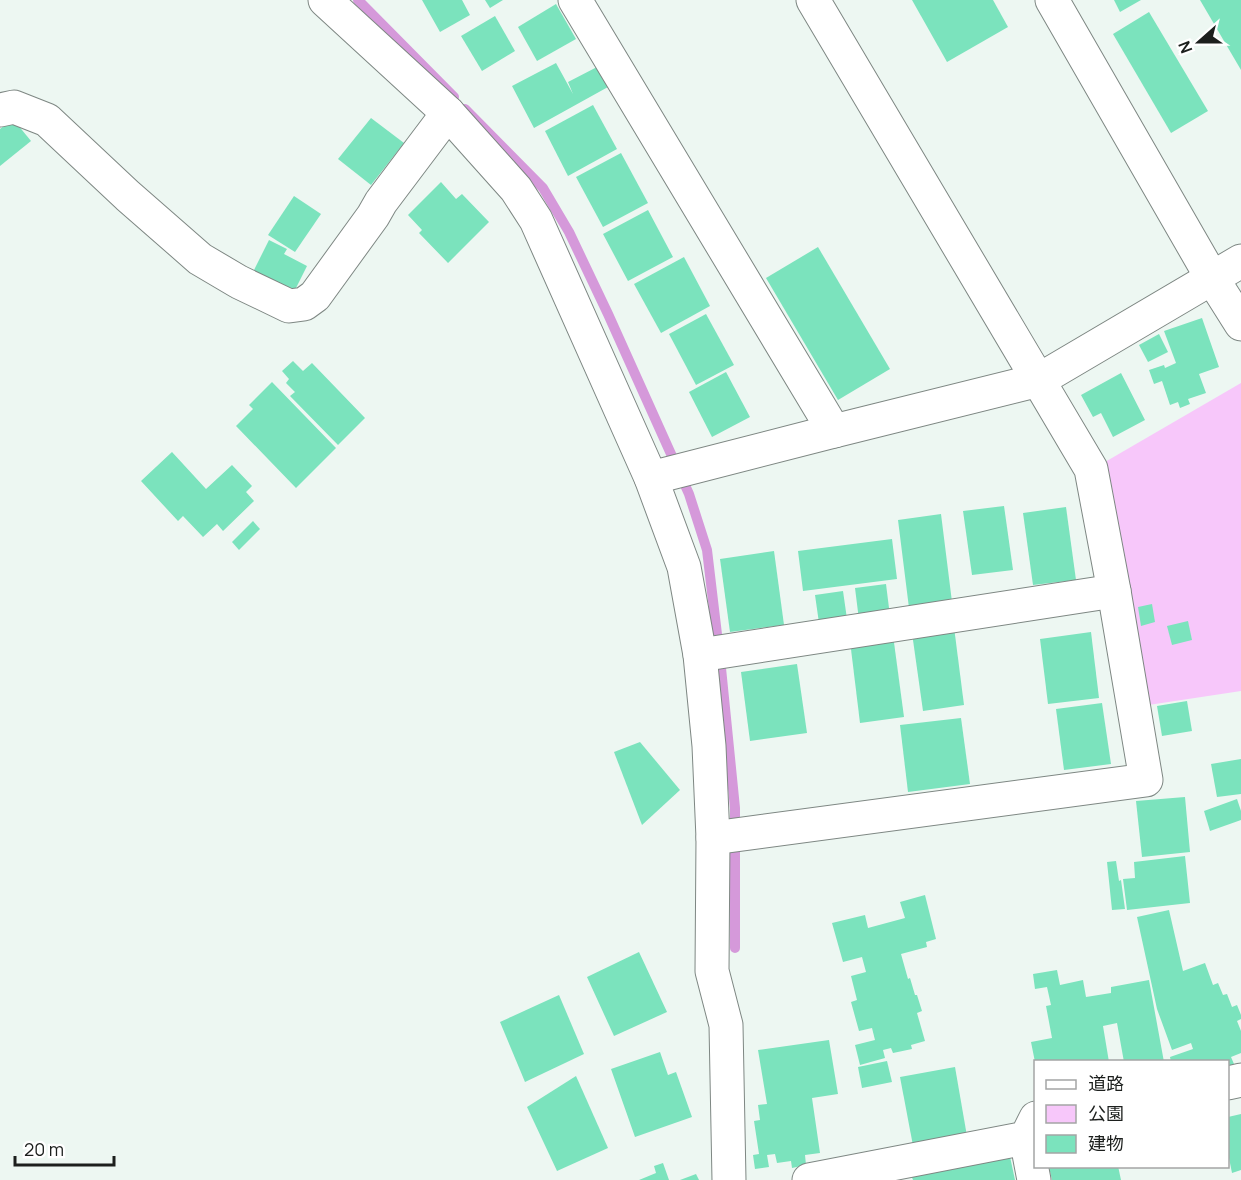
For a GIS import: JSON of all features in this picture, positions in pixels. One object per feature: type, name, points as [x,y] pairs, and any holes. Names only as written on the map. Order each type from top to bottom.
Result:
[{"type":"street","points":[[325,0],[448,113],[516,189],[536,220],[671,473],[684,567],[712,653],[709,746],[729,835],[712,971],[726,1024],[729,1180]]},
{"type":"street","points":[[575,0],[834,431]]},
{"type":"street","points":[[729,835],[1146,780],[1091,469],[813,0]]},
{"type":"street","points":[[1052,0],[1212,278],[1241,324]]},
{"type":"street","points":[[0,110],[14,107],[47,120],[200,259],[239,282],[289,306],[304,304],[315,296],[381,202],[448,113]]},
{"type":"street","points":[[671,473],[1039,380],[1241,261]]},
{"type":"street","points":[[712,653],[1114,591]]},
{"type":"street","points":[[809,1180],[1030,1128],[1034,1180]]},
{"type":"green space","points":[[1241,383],[1241,691],[1142,706],[1105,462]]},
{"type":"building","points":[[422,0],[462,0],[470,15],[440,32]]},
{"type":"building","points":[[485,0],[503,0],[490,8]]},
{"type":"building","points":[[912,0],[993,0],[1008,27],[947,62]]},
{"type":"building","points":[[1114,0],[1141,0],[1120,12]]},
{"type":"building","points":[[1200,0],[1241,0],[1241,70]]},
{"type":"building","points":[[556,4],[576,39],[537,61],[518,27]]},
{"type":"building","points":[[1149,12],[1208,111],[1171,133],[1113,34]]},
{"type":"building","points":[[495,16],[515,51],[482,71],[461,36]]},
{"type":"building","points":[[556,63],[573,94],[568,82],[597,67],[608,87],[534,128],[512,86]]},
{"type":"building","points":[[593,105],[617,149],[568,176],[545,131]]},
{"type":"building","points":[[371,118],[404,143],[371,185],[338,159]]},
{"type":"building","points":[[13,119],[31,141],[0,166],[0,129]]},
{"type":"building","points":[[621,153],[648,203],[603,227],[576,177]]},
{"type":"building","points":[[441,182],[456,199],[462,194],[489,222],[448,263],[419,233],[422,230],[408,215]]},
{"type":"building","points":[[294,196],[321,214],[295,252],[268,235]]},
{"type":"building","points":[[648,210],[673,257],[628,281],[603,234]]},
{"type":"building","points":[[269,240],[287,249],[284,254],[307,266],[294,292],[253,272]]},
{"type":"building","points":[[818,247],[890,369],[838,400],[766,278]]},
{"type":"building","points":[[684,257],[710,306],[661,333],[634,284]]},
{"type":"building","points":[[706,314],[734,365],[696,385],[669,334]]},
{"type":"building","points":[[1202,318],[1219,367],[1199,374],[1206,393],[1188,399],[1190,404],[1180,408],[1178,402],[1170,405],[1162,381],[1154,384],[1149,370],[1164,365],[1165,368],[1176,363],[1164,331]]},
{"type":"building","points":[[1159,334],[1168,352],[1148,362],[1139,345]]},
{"type":"building","points":[[293,361],[303,371],[312,363],[365,418],[338,445],[290,396],[295,392],[286,383],[289,379],[282,371]]},
{"type":"building","points":[[726,372],[750,417],[712,437],[689,392]]},
{"type":"building","points":[[1121,373],[1145,420],[1113,437],[1101,413],[1093,417],[1081,395]]},
{"type":"building","points":[[272,382],[336,448],[296,488],[236,426],[253,409],[249,405]]},
{"type":"building","points":[[172,452],[206,489],[232,465],[252,486],[246,492],[254,501],[223,531],[217,524],[203,537],[183,516],[178,521],[141,481]]},
{"type":"building","points":[[1004,506],[1013,570],[972,575],[963,511]]},
{"type":"building","points":[[1066,507],[1076,580],[1033,585],[1023,513]]},
{"type":"building","points":[[941,514],[952,602],[909,608],[898,520]]},
{"type":"building","points":[[253,521],[260,529],[239,550],[232,542]]},
{"type":"building","points":[[892,539],[897,579],[803,591],[798,551]]},
{"type":"building","points":[[774,551],[784,625],[730,632],[720,559]]},
{"type":"building","points":[[886,584],[890,616],[859,620],[855,588]]},
{"type":"building","points":[[843,591],[847,619],[819,623],[815,595]]},
{"type":"building","points":[[1152,604],[1155,622],[1141,626],[1138,607]]},
{"type":"building","points":[[1188,621],[1192,640],[1172,645],[1167,626]]},
{"type":"building","points":[[954,627],[964,705],[923,711],[912,633]]},
{"type":"building","points":[[1091,632],[1099,698],[1048,704],[1040,639]]},
{"type":"building","points":[[893,635],[904,717],[860,723],[850,641]]},
{"type":"building","points":[[797,664],[807,733],[750,741],[741,672]]},
{"type":"building","points":[[1187,701],[1192,731],[1162,736],[1157,706]]},
{"type":"building","points":[[1102,703],[1111,764],[1064,770],[1056,709]]},
{"type":"building","points":[[961,718],[970,784],[908,792],[900,725]]},
{"type":"building","points":[[640,742],[680,790],[642,825],[614,752]]},
{"type":"building","points":[[1241,759],[1241,794],[1217,797],[1211,764]]},
{"type":"building","points":[[1185,797],[1190,852],[1142,857],[1136,801]]},
{"type":"building","points":[[1237,799],[1241,820],[1210,831],[1204,811]]},
{"type":"building","points":[[1185,856],[1190,903],[1127,910],[1123,879],[1135,878],[1134,862]]},
{"type":"building","points":[[1116,861],[1125,909],[1112,910],[1107,862]]},
{"type":"building","points":[[925,895],[936,939],[926,942],[927,947],[901,954],[908,979],[910,978],[922,1011],[917,1013],[925,1041],[911,1045],[912,1049],[893,1053],[891,1048],[883,1050],[885,1058],[860,1065],[855,1045],[875,1040],[872,1028],[859,1031],[851,1002],[857,1000],[851,976],[866,972],[862,957],[843,962],[832,923],[865,915],[868,928],[905,918],[900,902]]},
{"type":"building","points":[[1169,910],[1183,971],[1205,963],[1213,985],[1218,983],[1223,995],[1227,994],[1232,1007],[1237,1005],[1241,1015],[1241,1019],[1237,1021],[1241,1031],[1241,1053],[1231,1057],[1234,1064],[1229,1066],[1229,1060],[1171,1060],[1170,1057],[1193,1049],[1191,1043],[1172,1050],[1157,1009],[1137,917]]},
{"type":"building","points":[[639,952],[667,1012],[614,1036],[587,977]]},
{"type":"building","points":[[1057,970],[1060,985],[1083,980],[1086,997],[1111,993],[1111,987],[1149,980],[1164,1060],[1124,1060],[1117,1023],[1103,1026],[1109,1060],[1035,1060],[1031,1042],[1052,1038],[1046,1006],[1051,1005],[1047,987],[1035,989],[1033,974]]},
{"type":"building","points":[[559,995],[584,1054],[525,1082],[500,1022]]},
{"type":"building","points":[[829,1040],[838,1094],[812,1098],[820,1153],[805,1155],[806,1165],[792,1168],[791,1161],[777,1163],[775,1154],[767,1155],[769,1167],[755,1169],[753,1155],[759,1154],[754,1121],[760,1120],[758,1105],[767,1104],[758,1050]]},
{"type":"building","points":[[660,1052],[668,1075],[676,1072],[692,1117],[635,1137],[611,1069]]},
{"type":"building","points":[[887,1061],[892,1082],[862,1088],[858,1067]]},
{"type":"building","points":[[955,1067],[968,1142],[914,1151],[900,1077]]},
{"type":"building","points":[[576,1076],[608,1148],[557,1171],[527,1107]]},
{"type":"building","points":[[1241,1114],[1241,1170],[1232,1173],[1229,1158],[1229,1117]]},
{"type":"building","points":[[1009,1152],[1015,1180],[913,1180],[911,1175]]},
{"type":"building","points":[[663,1163],[669,1180],[639,1180],[656,1173],[654,1166]]},
{"type":"building","points":[[1049,1168],[1118,1168],[1121,1180],[1052,1180]]},
{"type":"building","points":[[696,1174],[699,1180],[680,1180]]},
{"type":"waterway","points":[[358,0],[454,97]]},
{"type":"waterway","points":[[465,109],[543,188],[569,232],[689,494],[707,550],[721,668],[735,808],[735,948]]}]
